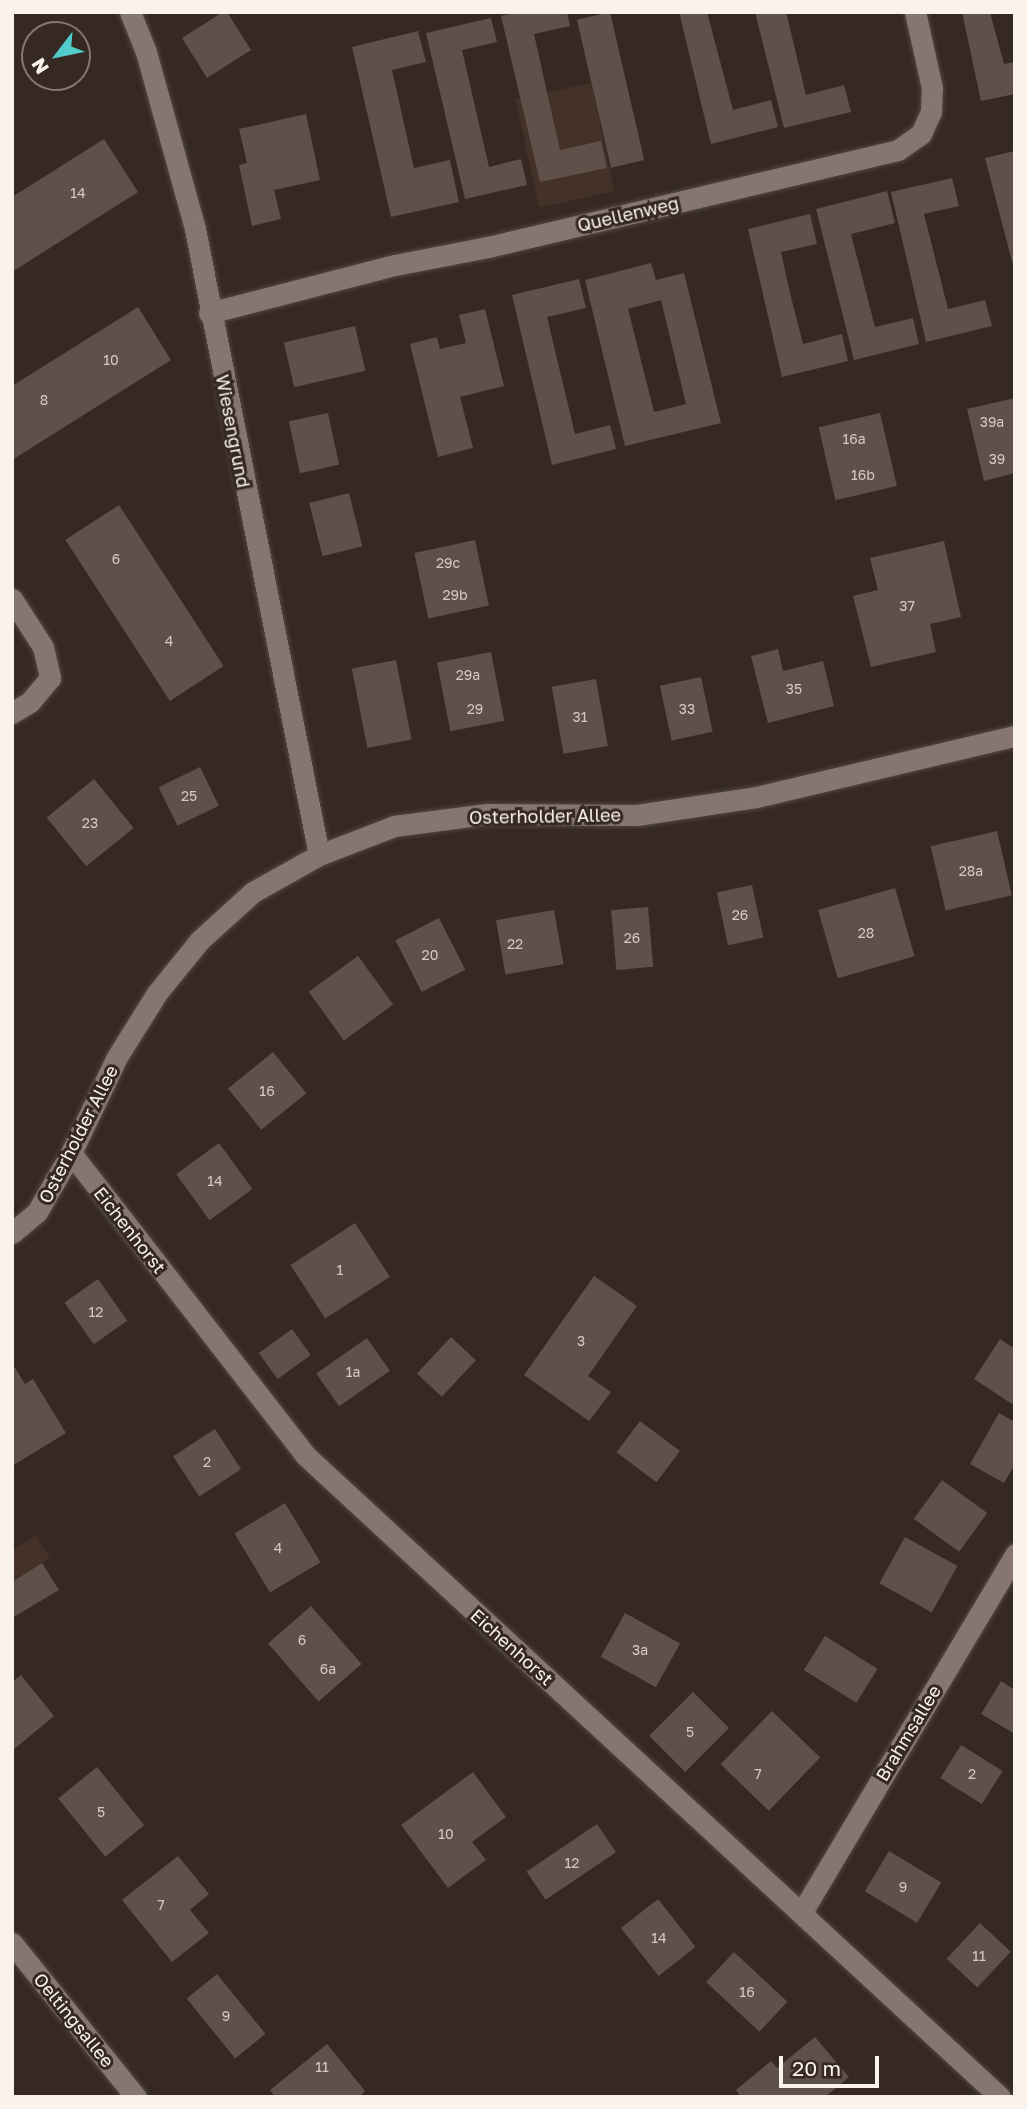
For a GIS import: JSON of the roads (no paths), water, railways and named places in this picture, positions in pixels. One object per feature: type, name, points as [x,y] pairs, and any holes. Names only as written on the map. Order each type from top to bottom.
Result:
[{"type":"street","name":"Wiesengrund","points":[[130,12],[146,52],[195,229],[209,313],[319,855]]},
{"type":"street","name":"Quellenweg","points":[[209,313],[395,265],[488,247],[898,150],[921,134],[931,111],[932,88],[915,12]]},
{"type":"street","points":[[12,599],[43,647],[50,678],[30,702],[12,713]]},
{"type":"street","name":"Osterholder Allee","points":[[12,1233],[37,1212],[71,1153],[117,1057],[157,993],[200,940],[253,892],[319,855],[394,826],[487,814],[637,815],[756,797],[1015,736]]},
{"type":"street","name":"Eichenhorst","points":[[71,1153],[306,1455],[1000,2097]]},
{"type":"street","name":"Brahmsallee","points":[[802,1912],[1015,1554]]},
{"type":"street","name":"Oeltingsallee","points":[[12,1942],[136,2097]]}]
